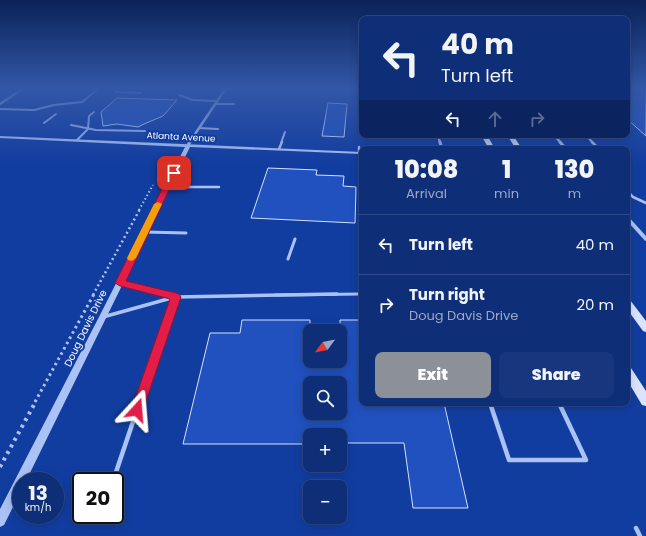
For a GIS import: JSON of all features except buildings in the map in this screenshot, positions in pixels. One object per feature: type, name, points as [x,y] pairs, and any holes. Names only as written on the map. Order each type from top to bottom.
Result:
[{"type":"main road","points":[[630,306],[646,328]]},
{"type":"main road","points":[[630,376],[646,401]]},
{"type":"street","points":[[188,145],[209,113]]},
{"type":"street","name":"Atlanta Avenue","points":[[0,137],[359,151]]},
{"type":"street","points":[[557,138],[563,146]]},
{"type":"street","name":"Doug Davis Drive","points":[[0,521],[104,317],[144,232],[188,145]]},
{"type":"street","points":[[630,221],[646,239]]},
{"type":"lane","points":[[77,140],[88,129],[89,116],[93,113]]},
{"type":"lane","points":[[44,123],[56,114]]},
{"type":"lane","points":[[71,125],[88,129],[145,131]]},
{"type":"lane","points":[[199,128],[218,129]]},
{"type":"lane","points":[[279,149],[285,132]]},
{"type":"lane","points":[[589,138],[596,146]]},
{"type":"lane","points":[[167,187],[219,187]]},
{"type":"lane","points":[[630,194],[646,203]]},
{"type":"lane","points":[[144,232],[186,233]]},
{"type":"lane","points":[[288,259],[295,239]]},
{"type":"lane","points":[[120,283],[176,297]]},
{"type":"lane","points":[[104,317],[176,297],[359,294]]},
{"type":"lane","points":[[116,472],[176,297]]},
{"type":"lane","points":[[491,406],[509,460],[586,460],[560,406]]},
{"type":"lane","points":[[636,528],[640,536]]},
{"type":"path","points":[[0,467],[154,183]]},
{"type":"slow traffic","points":[[132,258],[158,204]]},
{"type":"route","points":[[137,410],[176,297],[120,283],[174,173]]}]
